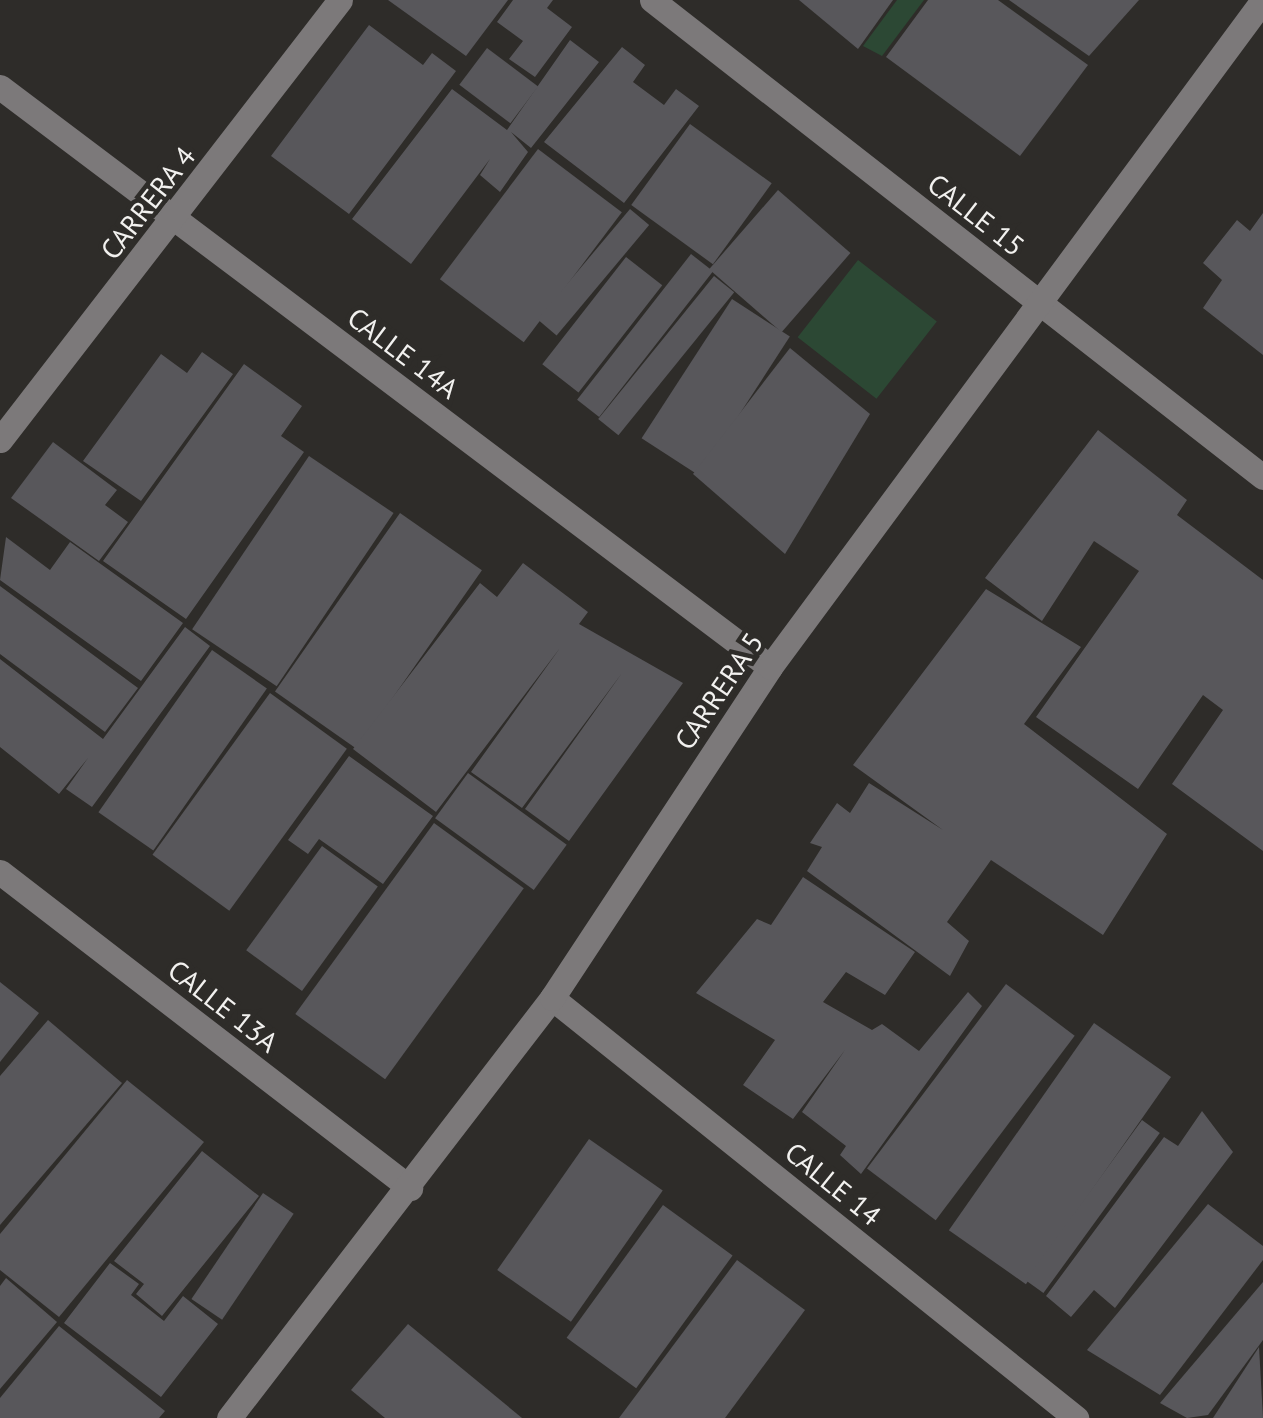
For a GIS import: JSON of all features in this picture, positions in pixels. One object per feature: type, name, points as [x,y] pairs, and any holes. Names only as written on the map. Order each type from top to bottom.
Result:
[{"type":"street","name":"CARRERA 4","points":[[0,440],[176,220],[340,0]]},
{"type":"street","name":"CALLE 15","points":[[652,0],[1263,477]]},
{"type":"street","name":"CARRERA 5","points":[[229,1418],[410,1188],[552,998],[770,668],[1036,300],[1262,0]]},
{"type":"street","name":"CALLE 14A","points":[[0,87],[770,668]]},
{"type":"street","name":"CALLE 13A","points":[[0,872],[410,1188]]},
{"type":"street","name":"CALLE 14","points":[[552,998],[1076,1418]]},
{"type":"green space","points":[[897,0],[924,0],[882,56],[863,46]]},
{"type":"green space","points":[[858,260],[937,322],[876,399],[798,337]]},
{"type":"building","points":[[388,0],[508,0],[466,56]]},
{"type":"building","points":[[513,0],[553,0],[547,8],[572,27],[535,77],[509,59],[523,41],[497,22]]},
{"type":"building","points":[[799,0],[893,0],[858,49]]},
{"type":"building","points":[[928,0],[998,0],[1088,65],[1020,156],[886,57]]},
{"type":"building","points":[[1009,0],[1139,0],[1089,56]]},
{"type":"building","points":[[369,25],[423,65],[432,53],[456,71],[349,214],[271,156]]},
{"type":"building","points":[[570,40],[599,62],[531,148],[511,132],[528,152],[500,192],[480,175],[490,159],[411,264],[352,219],[452,89],[507,130]]},
{"type":"building","points":[[622,47],[645,65],[633,82],[664,105],[676,89],[699,106],[624,203],[544,142]]},
{"type":"building","points":[[487,48],[538,87],[510,123],[459,85]]},
{"type":"building","points":[[690,124],[772,183],[713,264],[631,205]]},
{"type":"building","points":[[538,149],[622,212],[524,342],[440,279]]},
{"type":"building","points":[[778,190],[850,253],[782,332],[709,269]]},
{"type":"building","points":[[630,209],[649,225],[557,335],[537,319]]},
{"type":"building","points":[[1263,213],[1263,355],[1203,308],[1222,280],[1203,263],[1237,220],[1250,231]]},
{"type":"building","points":[[691,254],[713,271],[599,417],[577,400]]},
{"type":"building","points":[[626,257],[662,285],[579,392],[542,364]]},
{"type":"building","points":[[714,276],[734,292],[618,435],[598,419]]},
{"type":"building","points":[[732,299],[790,337],[699,476],[642,438]]},
{"type":"building","points":[[790,348],[870,414],[785,554],[693,474]]},
{"type":"building","points":[[202,352],[233,374],[141,501],[83,461],[161,354],[187,373]]},
{"type":"building","points":[[244,364],[302,406],[281,436],[304,452],[186,619],[103,561]]},
{"type":"building","points":[[1098,430],[1187,500],[1177,515],[1263,580],[1263,851],[1172,784],[1223,710],[1203,695],[1138,789],[1036,717],[1139,571],[1094,541],[1042,621],[985,578]]},
{"type":"building","points":[[53,442],[117,490],[105,505],[128,522],[99,561],[11,498]]},
{"type":"building","points":[[309,456],[394,513],[277,686],[192,629]]},
{"type":"building","points":[[400,513],[482,570],[357,749],[275,692]]},
{"type":"building","points":[[6,537],[50,570],[70,542],[183,623],[141,681],[0,580]]},
{"type":"building","points":[[523,563],[588,612],[579,624],[683,683],[569,841],[525,809],[622,673],[522,808],[471,772],[560,648],[436,812],[353,749],[480,583],[497,597]]},
{"type":"building","points":[[0,586],[138,688],[105,732],[0,654]]},
{"type":"building","points":[[986,589],[1081,647],[1024,724],[1167,834],[1103,935],[991,860],[947,922],[969,941],[950,976],[807,871],[822,847],[810,843],[837,803],[850,813],[869,783],[943,830],[853,765]]},
{"type":"building","points":[[185,627],[210,646],[92,807],[66,789],[88,758],[59,794],[0,747],[0,659],[103,739]]},
{"type":"building","points":[[212,650],[267,688],[153,851],[98,812]]},
{"type":"building","points":[[270,693],[347,749],[229,911],[152,855]]},
{"type":"building","points":[[349,756],[433,816],[383,884],[319,839],[308,854],[288,840]]},
{"type":"building","points":[[468,773],[567,845],[534,890],[435,818]]},
{"type":"building","points":[[434,823],[524,888],[385,1079],[295,1014]]},
{"type":"building","points":[[322,846],[378,887],[302,991],[246,950]]},
{"type":"building","points":[[803,877],[915,952],[885,995],[846,972],[823,1002],[872,1030],[882,1024],[919,1051],[968,992],[982,1006],[861,1174],[840,1155],[846,1146],[802,1112],[845,1050],[793,1119],[743,1085],[775,1040],[696,993],[757,919],[771,925]]},
{"type":"building","points":[[0,982],[39,1013],[0,1062]]},
{"type":"building","points":[[1006,984],[1075,1036],[936,1220],[867,1168]]},
{"type":"building","points":[[48,1020],[122,1083],[0,1225],[0,1076]]},
{"type":"building","points":[[1094,1023],[1171,1077],[1026,1284],[949,1230]]},
{"type":"building","points":[[127,1080],[204,1142],[59,1317],[0,1270],[0,1234]]},
{"type":"building","points":[[1202,1111],[1233,1152],[1115,1308],[1094,1290],[1071,1317],[1046,1296],[1164,1137],[1178,1146]]},
{"type":"building","points":[[1142,1120],[1160,1133],[1043,1293],[1026,1280]]},
{"type":"building","points":[[589,1139],[663,1191],[571,1322],[497,1270]]},
{"type":"building","points":[[202,1151],[259,1196],[162,1316],[136,1294],[144,1284],[114,1261]]},
{"type":"building","points":[[263,1193],[294,1214],[222,1320],[191,1299]]},
{"type":"building","points":[[1208,1204],[1263,1246],[1263,1260],[1160,1395],[1087,1350]]},
{"type":"building","points":[[663,1205],[733,1256],[636,1388],[567,1338]]},
{"type":"building","points":[[737,1260],[805,1310],[725,1418],[619,1418]]},
{"type":"building","points":[[110,1263],[139,1284],[131,1295],[164,1321],[183,1296],[218,1324],[161,1397],[64,1323]]},
{"type":"building","points":[[6,1278],[57,1322],[0,1389],[0,1286]]},
{"type":"building","points":[[1263,1282],[1263,1340],[1208,1415],[1187,1418],[1160,1403]]},
{"type":"building","points":[[408,1324],[522,1418],[385,1418],[351,1390]]},
{"type":"building","points":[[59,1326],[165,1411],[159,1418],[0,1418],[0,1398]]},
{"type":"building","points":[[1259,1347],[1263,1418],[1213,1418]]}]
